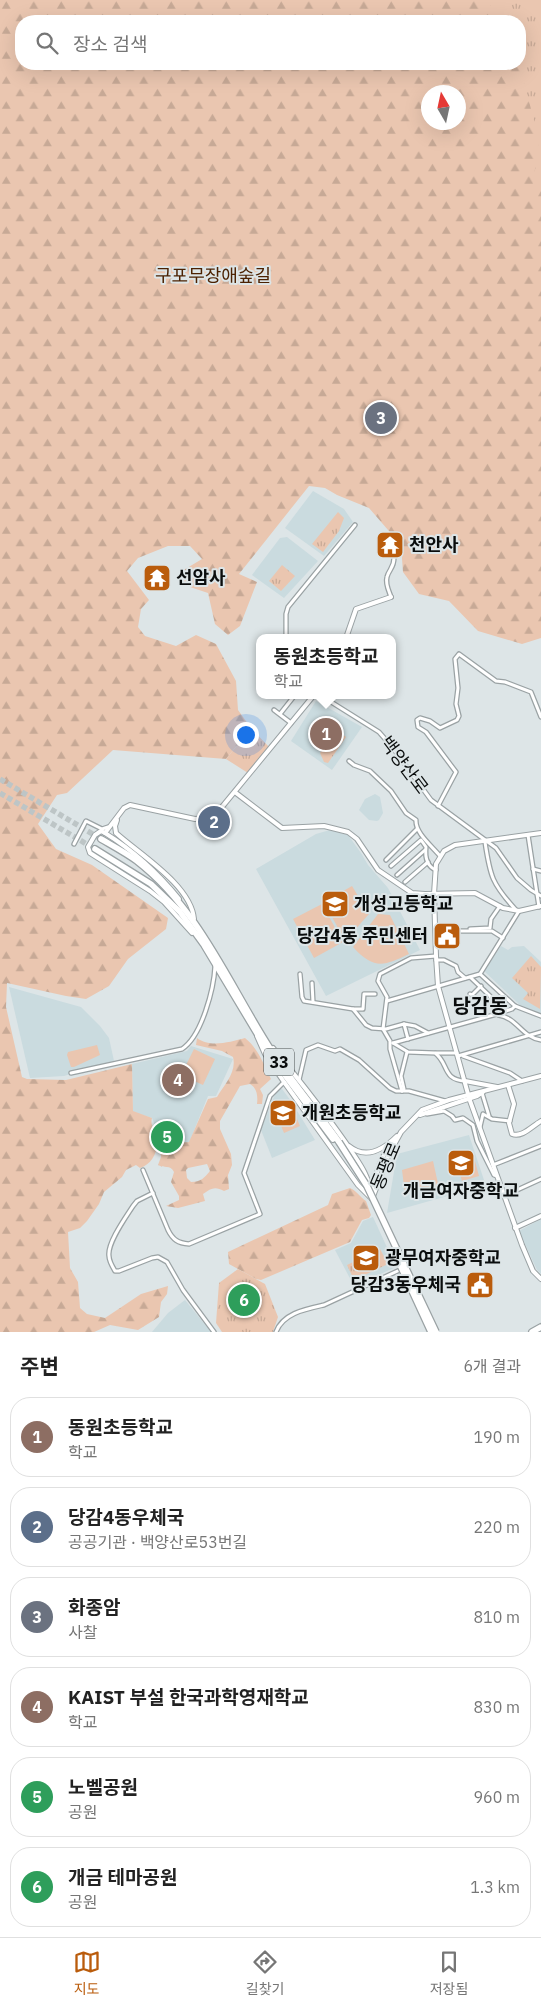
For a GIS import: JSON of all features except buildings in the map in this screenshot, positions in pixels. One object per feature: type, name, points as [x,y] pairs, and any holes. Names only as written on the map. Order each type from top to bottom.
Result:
[{"type":"highway","name":"33","points":[[101,839],[136,861],[162,884],[206,938],[225,977],[282,1073],[340,1142],[433,1332]]},
{"type":"highway","name":"33","points":[[95,849],[150,884],[170,900],[204,945],[215,965],[225,977]]},
{"type":"highway","points":[[532,1332],[541,1326]]},
{"type":"main road","points":[[347,634],[356,610],[391,597]]},
{"type":"main road","points":[[105,833],[127,806],[134,804],[190,818],[202,819],[220,812],[311,699]]},
{"type":"main road","points":[[236,793],[282,828],[324,826],[348,832],[357,839],[373,864],[382,874],[412,892],[434,894],[479,893],[500,906],[518,911],[540,906]]},
{"type":"main road","points":[[119,814],[114,826],[116,833],[151,860],[170,880],[187,899],[193,911],[194,919]]},
{"type":"main road","points":[[204,945],[164,902],[90,853],[88,847],[95,835],[102,831],[128,848],[155,871],[194,919],[206,938]]},
{"type":"main road","points":[[541,833],[454,845],[446,849],[440,856],[436,870],[434,894],[438,986],[469,1096],[493,1165],[533,1271],[541,1279]]},
{"type":"main road","points":[[258,1034],[299,1081],[340,1142],[369,1178],[372,1199],[433,1332]]},
{"type":"main road","points":[[258,1034],[265,1054],[284,1082],[358,1184],[372,1199]]},
{"type":"main road","name":"동평로","points":[[422,1114],[422,1110],[445,1101],[541,1076]]},
{"type":"main road","points":[[465,1081],[499,1088]]},
{"type":"main road","points":[[508,1085],[514,1104],[510,1121],[511,1132],[516,1136],[541,1121]]},
{"type":"main road","name":"동평로","points":[[372,1199],[389,1154],[401,1132],[422,1114],[469,1096]]},
{"type":"main road","points":[[340,1142],[351,1148],[368,1153],[388,1145],[401,1132]]},
{"type":"main road","name":"동평로","points":[[372,1199],[372,1187],[388,1145]]},
{"type":"main road","points":[[516,1228],[541,1216]]},
{"type":"main road","points":[[527,1332],[541,1326]]},
{"type":"street","points":[[286,634],[288,606],[355,525]]},
{"type":"street","points":[[391,597],[387,585],[387,576],[394,566],[394,558]]},
{"type":"street","points":[[438,806],[456,772],[426,732],[418,727],[417,720],[420,718],[426,719],[440,728],[457,720],[459,716],[456,704],[458,688],[455,659],[459,654],[496,681],[505,682],[531,692],[541,717]]},
{"type":"street","points":[[280,714],[292,699]]},
{"type":"street","name":"백양산로","points":[[326,699],[381,734],[422,790],[438,806],[499,850],[517,878],[539,895]]},
{"type":"street","points":[[274,710],[291,724]]},
{"type":"street","points":[[349,761],[370,771],[392,792],[406,814],[416,820],[417,829],[440,856]]},
{"type":"street","points":[[74,844],[86,822],[102,829],[110,825]]},
{"type":"street","points":[[386,860],[417,829]]},
{"type":"street","points":[[528,835],[540,906]]},
{"type":"street","points":[[391,866],[421,840],[425,845],[428,862],[436,870]]},
{"type":"street","points":[[387,1001],[480,974],[503,938],[518,911],[500,892],[490,876],[484,841]]},
{"type":"street","points":[[397,875],[426,850]]},
{"type":"street","points":[[405,882],[428,862]]},
{"type":"street","points":[[533,869],[541,871]]},
{"type":"street","points":[[470,929],[490,928],[491,919],[500,906]]},
{"type":"street","points":[[436,931],[492,931],[503,938]]},
{"type":"street","points":[[522,1082],[510,1073],[459,1055],[407,1052],[392,1042],[383,1029],[387,997],[378,981],[380,974],[411,958],[436,958],[444,960],[456,966],[458,972],[481,986],[494,1002],[497,1014],[520,1027],[528,1036],[541,1040]]},
{"type":"street","points":[[71,1073],[182,1049],[188,1045],[211,994],[215,965]]},
{"type":"street","points":[[300,974],[304,1001],[363,1009],[364,994],[374,994]]},
{"type":"street","points":[[480,974],[515,1006],[541,1016]]},
{"type":"street","points":[[312,983],[313,1002]]},
{"type":"street","points":[[470,994],[472,995],[481,986]]},
{"type":"street","points":[[392,1042],[497,1014],[512,1009],[515,1006]]},
{"type":"street","points":[[350,1008],[358,1013],[368,1026],[383,1029],[404,1024],[415,1026],[428,1033]]},
{"type":"street","points":[[404,1024],[408,1039]]},
{"type":"street","points":[[459,1055],[541,1032]]},
{"type":"street","points":[[392,1042],[390,1046],[402,1091]]},
{"type":"street","points":[[299,1081],[306,1050],[318,1044],[335,1051],[340,1049],[360,1060],[390,1088],[396,1091],[408,1091],[445,1101]]},
{"type":"street","points":[[402,1091],[404,1089],[402,1076],[407,1052]]},
{"type":"street","points":[[435,1053],[441,1059],[449,1076],[456,1080],[465,1081]]},
{"type":"street","points":[[143,1170],[172,1238],[179,1243],[189,1244],[260,1214],[244,1173],[270,1096],[284,1082]]},
{"type":"street","points":[[483,1092],[489,1116]]},
{"type":"street","points":[[422,1114],[433,1114],[444,1110],[455,1120],[463,1118],[473,1125],[477,1141],[494,1175],[498,1177]]},
{"type":"street","points":[[480,1128],[483,1114],[492,1119],[510,1121]]},
{"type":"street","points":[[493,1165],[541,1146]]},
{"type":"street","points":[[504,1196],[541,1179]]},
{"type":"street","points":[[154,1193],[137,1201],[110,1246],[109,1256],[113,1267],[119,1271],[158,1257],[167,1262],[183,1290],[214,1332]]},
{"type":"street","points":[[276,1332],[280,1323],[285,1319],[314,1306],[324,1305],[404,1268]]},
{"type":"shaded area","points":[[313,491],[344,509],[353,522],[324,556],[285,528]]},
{"type":"shaded area","points":[[287,537],[318,561],[284,598],[252,575],[280,538]]},
{"type":"shaded area","points":[[316,701],[362,727],[332,770],[291,741]]},
{"type":"shaded area","points":[[375,794],[380,797],[383,813],[377,821],[369,820],[359,810],[365,799]]},
{"type":"shaded area","name":"개성고등학교","points":[[330,830],[348,835],[368,865],[388,888],[420,950],[326,996],[256,869],[316,834]]},
{"type":"shaded area","points":[[501,946],[508,950],[512,947],[524,946],[541,962],[541,1013],[520,1005],[484,971]]},
{"type":"shaded area","points":[[9,987],[81,1007],[109,1038],[114,1061],[64,1076],[30,1078]]},
{"type":"shaded area","points":[[191,1046],[233,1059],[216,1096],[208,1096],[189,1143],[162,1142],[152,1118],[133,1112],[132,1064],[187,1051]]},
{"type":"shaded area","name":"개원초등학교","points":[[278,1089],[282,1089],[291,1101],[315,1140],[272,1158],[261,1130]]},
{"type":"shaded area","points":[[469,1135],[485,1183],[462,1189],[449,1187],[451,1195],[387,1213],[397,1154]]},
{"type":"shaded area","name":"광무여자중학교","points":[[373,1217],[396,1267],[354,1286],[335,1250],[351,1243],[363,1221]]},
{"type":"shaded area","points":[[541,1219],[541,1274],[537,1270],[519,1231]]},
{"type":"shaded area","points":[[185,1300],[211,1332],[152,1332],[168,1313]]},
{"type":"green space","name":"구포무장애숲길","points":[[0,0],[531,0],[541,2],[541,638],[522,644],[478,631],[449,601],[419,594],[403,572],[401,545],[369,508],[325,488],[309,486],[239,574],[257,582],[240,626],[228,635],[215,624],[208,593],[181,584],[182,571],[202,559],[190,546],[168,546],[138,558],[127,571],[149,600],[141,609],[138,627],[145,636],[176,646],[196,635],[216,644],[236,681],[238,710],[251,728],[226,759],[113,750],[67,793],[57,795],[38,824],[56,849],[92,865],[168,918],[166,929],[128,959],[109,986],[86,999],[7,983],[6,1007],[22,1077],[27,1079],[66,1080],[132,1064],[133,1111],[152,1118],[157,1145],[152,1159],[145,1166],[140,1168],[136,1165],[126,1170],[122,1177],[104,1192],[99,1204],[87,1221],[80,1228],[68,1232],[70,1268],[78,1282],[80,1308],[87,1314],[105,1318],[141,1294],[168,1286],[167,1294],[161,1302],[159,1317],[138,1330],[110,1325],[94,1332],[0,1332]]},
{"type":"green space","points":[[490,0],[541,0],[541,180],[533,184],[539,139],[521,70],[526,70],[526,15],[495,15]]},
{"type":"green space","points":[[338,512],[344,518],[339,531],[323,552],[312,544]]},
{"type":"green space","points":[[282,565],[295,576],[281,591],[269,581]]},
{"type":"green space","points":[[251,728],[269,747],[248,773],[226,759]]},
{"type":"green space","points":[[335,729],[346,737],[328,763],[324,762],[320,753]]},
{"type":"green space","points":[[352,886],[369,914],[345,941],[324,902]]},
{"type":"green space","points":[[322,904],[343,942],[314,958],[293,919]]},
{"type":"green space","points":[[378,914],[390,915],[409,954],[393,961],[379,964],[367,959],[353,947]]},
{"type":"green space","points":[[531,956],[541,967],[540,1009],[523,999],[528,993],[512,978]]},
{"type":"green space","points":[[197,1038],[208,1043],[214,1043],[245,1038],[257,1052],[271,1079],[260,1089],[263,1095],[262,1104],[257,1104],[256,1092],[250,1084],[240,1086],[220,1121],[220,1129],[231,1154],[232,1165],[228,1175],[229,1189],[224,1191],[216,1188],[211,1189],[203,1194],[205,1201],[178,1208],[166,1206],[179,1200],[179,1196],[171,1182],[174,1172],[169,1167],[158,1165],[161,1157],[160,1147],[162,1144],[189,1142],[208,1099],[217,1097],[232,1073],[234,1063],[233,1057],[222,1051],[196,1045]],"holes":[[[207,1164],[210,1171],[204,1178],[197,1181],[191,1182],[187,1178],[186,1170],[188,1168]]]},
{"type":"green space","points":[[97,1045],[100,1055],[71,1067],[67,1055],[68,1052]]},
{"type":"green space","points":[[194,1049],[215,1059],[203,1085],[181,1075]]},
{"type":"green space","points":[[295,1114],[300,1126],[284,1133],[279,1121]]},
{"type":"green space","points":[[472,1150],[479,1176],[462,1181],[454,1154]]},
{"type":"green space","points":[[433,1161],[439,1188],[405,1194],[402,1170]]},
{"type":"green space","points":[[350,1188],[366,1201],[371,1215],[369,1218],[362,1220],[350,1242],[261,1280],[229,1264],[228,1252],[328,1205],[332,1194]]},
{"type":"green space","points":[[380,1249],[388,1264],[354,1280],[347,1265]]},
{"type":"green space","points":[[238,1269],[265,1284],[278,1317],[273,1332],[222,1332],[216,1323],[219,1283]]},
{"type":"tunnel","points":[[0,779],[101,839]]},
{"type":"tunnel","points":[[0,793],[95,849]]},
{"type":"place","name":"화종암","points":[[381,418]]},
{"type":"place","name":"천안사","points":[[390,545]]},
{"type":"place","name":"선암사","points":[[157,578]]},
{"type":"place","name":"동원초등학교","points":[[326,734]]},
{"type":"place","name":"당감4동우체국","points":[[214,822]]},
{"type":"place","name":"개성고등학교","points":[[335,904]]},
{"type":"place","name":"당감4동 주민센터","points":[[447,936]]},
{"type":"place","name":"KAIST 부설 한국과학영재학교","points":[[178,1080]]},
{"type":"place","name":"개원초등학교","points":[[283,1113]]},
{"type":"place","name":"노벨공원","points":[[167,1137]]},
{"type":"place","name":"개금여자중학교","points":[[461,1163]]},
{"type":"place","name":"광무여자중학교","points":[[366,1258]]},
{"type":"place","name":"당감3동우체국","points":[[480,1285]]},
{"type":"place","name":"개금 테마공원","points":[[244,1300]]},
{"type":"district","name":"당감동","points":[[480,1006]]}]
